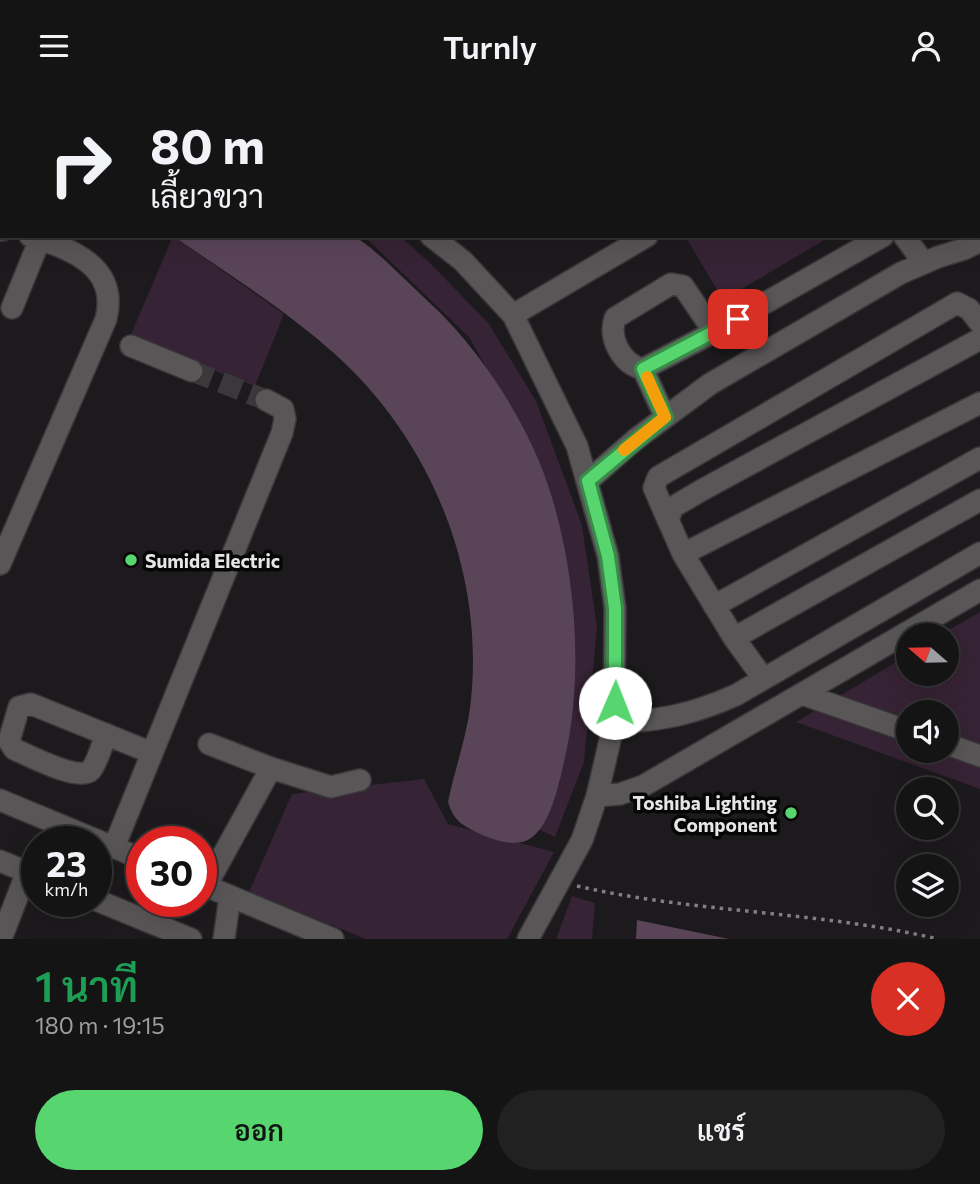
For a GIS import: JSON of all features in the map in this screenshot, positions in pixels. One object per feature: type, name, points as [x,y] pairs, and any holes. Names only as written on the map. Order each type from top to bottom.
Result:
[{"type":"street","points":[[1,559],[106,319],[107,286],[91,265],[59,245],[35,238],[12,308]]},
{"type":"street","points":[[434,238],[463,261],[513,316],[577,446],[608,556],[615,608],[614,723],[597,796],[582,840],[528,939]]},
{"type":"street","points":[[513,316],[644,238]]},
{"type":"street","points":[[714,333],[683,286],[671,284],[615,318],[612,326],[619,352],[632,366],[643,369],[714,333],[880,238]]},
{"type":"street","points":[[905,238],[924,263]]},
{"type":"street","points":[[588,481],[665,417],[710,384],[901,273],[964,249],[980,240]]},
{"type":"street","points":[[763,678],[734,638],[683,554],[654,488],[658,477],[957,303],[969,309],[980,323]]},
{"type":"street","points":[[668,520],[673,507],[702,490],[980,339]]},
{"type":"street","points":[[131,346],[192,370]]},
{"type":"street","points":[[643,369],[665,417]]},
{"type":"street","points":[[114,848],[282,433],[285,419],[283,409],[266,400]]},
{"type":"street","points":[[683,554],[980,403]]},
{"type":"street","points":[[714,606],[980,458]]},
{"type":"street","points":[[734,638],[980,500]]},
{"type":"street","points":[[614,723],[691,713],[736,695],[980,552]]},
{"type":"street","points":[[597,796],[620,794],[643,786],[980,590]]},
{"type":"street","points":[[802,694],[896,727]]},
{"type":"street","points":[[106,734],[152,753]]},
{"type":"street","points":[[209,744],[331,787],[360,780]]},
{"type":"street","points":[[959,748],[980,756]]},
{"type":"street","points":[[217,862],[271,768]]},
{"type":"street","points":[[0,800],[126,853]]},
{"type":"street","points":[[0,861],[21,870]]},
{"type":"street","points":[[217,890],[333,939]]},
{"type":"street","points":[[225,939],[230,896]]},
{"type":"street","points":[[1,939],[21,897]]},
{"type":"street","points":[[112,907],[191,939]]},
{"type":"path","points":[[559,881],[626,897],[888,927],[937,939]]},
{"type":"shaded area","points":[[172,238],[284,314],[255,386],[129,339]]},
{"type":"shaded area","points":[[176,238],[358,239],[447,320],[474,351],[531,442],[551,494],[568,569],[573,607],[575,685],[565,757],[554,801],[538,832],[524,842],[506,842],[486,837],[459,822],[448,802],[469,712],[473,651],[469,603],[459,557],[444,511],[424,468],[399,427],[370,389],[336,355],[277,308]]},
{"type":"shaded area","points":[[366,238],[402,238],[489,324],[536,401],[582,525],[597,628],[584,762],[555,837],[540,830],[560,781],[536,455],[469,337]]},
{"type":"shaded area","points":[[686,238],[828,238],[723,300]]},
{"type":"shaded area","points":[[980,612],[980,789],[959,781],[959,777],[947,777],[909,763],[959,763],[959,700],[896,700],[896,758],[796,722],[896,662],[896,686],[959,686],[959,624]]},
{"type":"shaded area","points":[[424,779],[448,824],[554,852],[507,939],[366,939],[249,892],[292,794]]},
{"type":"shaded area","points":[[572,896],[595,903],[592,939],[556,939]]},
{"type":"shaded area","points":[[637,920],[729,939],[636,939]]},
{"type":"tunnel","points":[[192,371],[266,400]]},
{"type":"slow traffic","points":[[624,450],[665,417],[647,377]]},
{"type":"place","name":"Sumida Electric","points":[[131,560]]},
{"type":"place","name":"Toshiba Lighting Component","points":[[791,813]]},
{"type":"route","points":[[615,703],[615,608],[608,556],[588,481],[665,417],[643,369],[738,319]]}]
